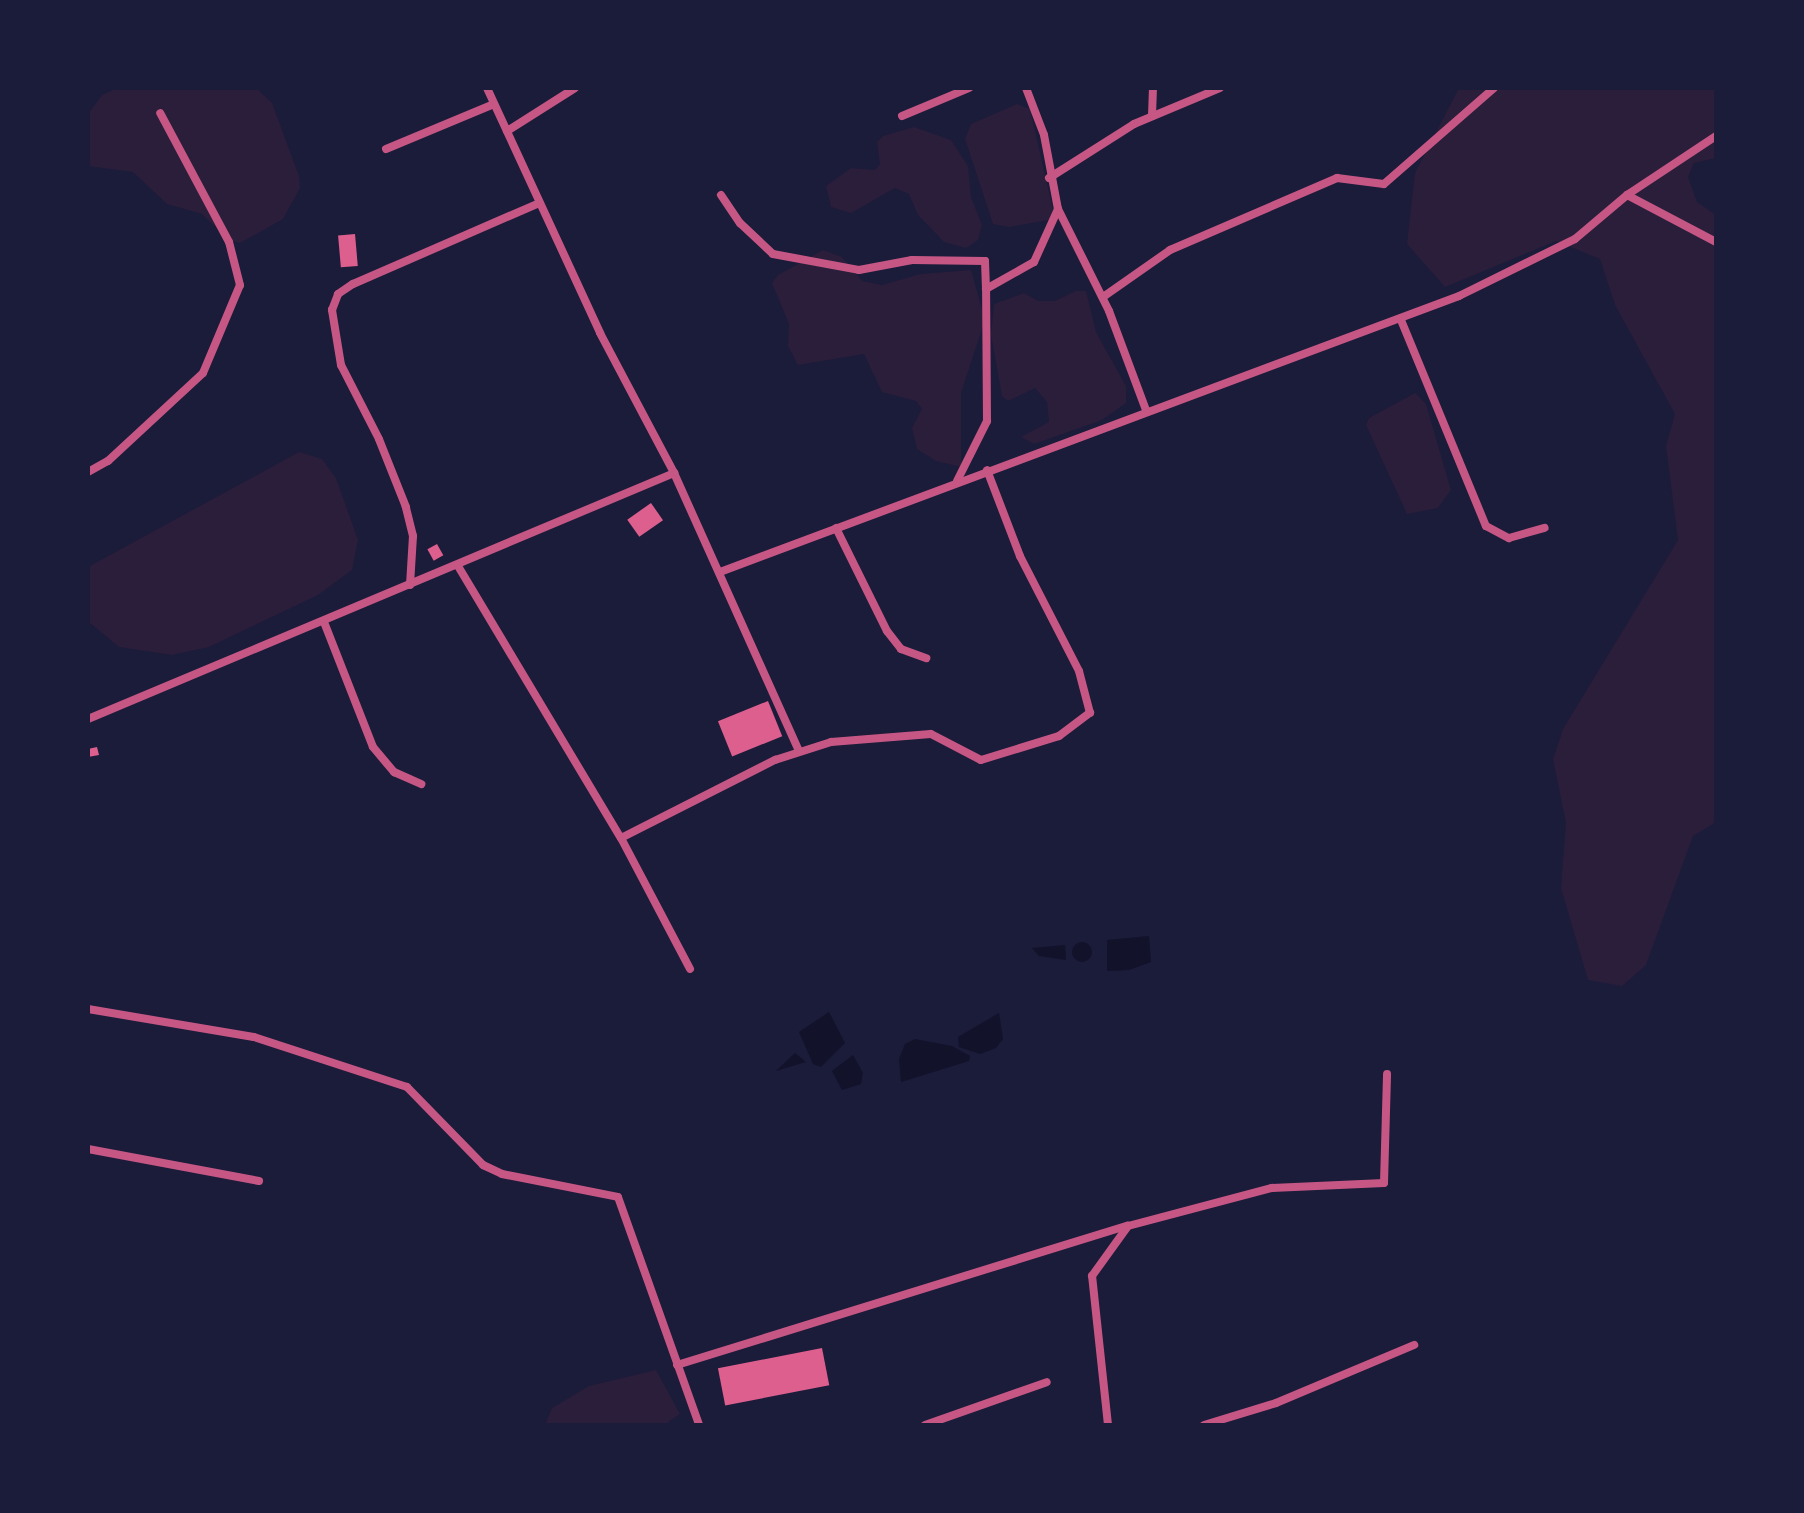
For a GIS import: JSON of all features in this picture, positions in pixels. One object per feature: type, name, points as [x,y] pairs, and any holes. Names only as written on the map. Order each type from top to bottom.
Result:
[{"type":"street","points":[[487,88],[539,203],[674,473],[799,751]]},
{"type":"street","points":[[507,131],[575,88]]},
{"type":"street","points":[[902,116],[969,88]]},
{"type":"street","points":[[1026,88],[1044,135],[1049,178],[1058,209],[1103,297],[1146,410]]},
{"type":"street","points":[[1152,116],[1153,88]]},
{"type":"street","points":[[1049,178],[1152,116],[1220,88]]},
{"type":"street","points":[[1103,297],[1170,250],[1337,178],[1384,184],[1494,88]]},
{"type":"street","points":[[386,149],[494,104]]},
{"type":"street","points":[[88,472],[108,461],[203,373],[240,285],[229,242],[160,113]]},
{"type":"street","points":[[720,572],[1146,410],[1401,320],[1575,239],[1627,195],[1716,136]]},
{"type":"street","points":[[721,195],[740,223],[773,254],[859,270],[926,259],[985,261],[987,421],[956,482]]},
{"type":"street","points":[[1627,195],[1716,242]]},
{"type":"street","points":[[410,585],[413,536],[406,507],[341,365],[332,310],[338,294],[353,284],[539,203]]},
{"type":"street","points":[[986,289],[1034,262],[1058,209]]},
{"type":"street","points":[[1401,320],[1486,526],[1509,538],[1545,528]]},
{"type":"street","points":[[621,838],[799,751],[843,740],[926,734],[981,760],[1059,736],[1090,713],[1079,671],[1020,556],[987,470]]},
{"type":"street","points":[[88,719],[674,473]]},
{"type":"street","points":[[836,528],[887,631],[901,649],[926,658]]},
{"type":"street","points":[[458,566],[621,838],[690,969]]},
{"type":"street","points":[[324,622],[373,747],[394,772],[421,784]]},
{"type":"street","points":[[88,1009],[254,1037],[407,1087],[483,1165],[502,1174],[618,1197],[699,1425]]},
{"type":"street","points":[[677,1365],[1128,1226],[1272,1188],[1384,1183],[1387,1074]]},
{"type":"street","points":[[88,1149],[259,1181]]},
{"type":"street","points":[[1108,1425],[1092,1276],[1128,1226]]},
{"type":"street","points":[[1204,1425],[1276,1403],[1414,1345]]},
{"type":"street","points":[[925,1425],[1047,1382]]},
{"type":"shaded area","points":[[118,88],[256,88],[272,103],[299,176],[300,188],[283,219],[240,243],[229,240],[202,214],[167,204],[133,172],[88,166],[88,114],[102,95]]},
{"type":"shaded area","points":[[1459,88],[1716,88],[1716,158],[1694,163],[1688,177],[1697,202],[1716,215],[1716,822],[1693,836],[1646,965],[1622,986],[1588,980],[1561,888],[1566,823],[1553,759],[1563,729],[1678,540],[1666,446],[1675,414],[1615,305],[1600,259],[1556,241],[1445,287],[1407,244],[1415,173]]},
{"type":"shaded area","points":[[1017,104],[1030,109],[1055,219],[1009,227],[993,224],[965,139],[971,124]]},
{"type":"shaded area","points":[[914,127],[951,140],[968,166],[971,197],[982,225],[978,240],[966,248],[944,242],[918,215],[909,194],[895,188],[851,213],[831,207],[826,186],[851,168],[875,170],[880,164],[877,142],[883,136]]},
{"type":"shaded area","points":[[823,250],[842,257],[862,281],[882,285],[921,274],[971,270],[985,320],[961,393],[961,467],[936,461],[917,449],[912,428],[922,409],[916,401],[882,392],[864,354],[798,365],[788,346],[789,324],[772,283],[778,275]]},
{"type":"shaded area","points":[[1076,291],[1086,291],[1096,332],[1126,386],[1126,403],[1102,420],[1034,444],[1021,437],[1049,422],[1047,402],[1035,388],[1008,401],[1002,396],[991,335],[994,304],[1024,293],[1038,301],[1055,301]]},
{"type":"shaded area","points":[[1415,393],[1426,404],[1451,490],[1438,508],[1407,514],[1366,425],[1369,418]]},
{"type":"shaded area","points":[[299,452],[322,459],[336,478],[358,540],[352,570],[318,595],[209,647],[172,655],[119,647],[90,623],[88,567]]},
{"type":"shaded area","points":[[1149,936],[1151,962],[1129,970],[1107,971],[1107,940]]},
{"type":"shaded area","points":[[1082,942],[1089,945],[1092,952],[1089,959],[1082,962],[1075,959],[1072,952],[1075,945]]},
{"type":"shaded area","points":[[1065,945],[1066,960],[1039,956],[1032,948]]},
{"type":"shaded area","points":[[829,1012],[845,1043],[821,1067],[813,1064],[799,1032]]},
{"type":"shaded area","points":[[999,1013],[1003,1039],[996,1048],[980,1054],[959,1047],[958,1037]]},
{"type":"shaded area","points":[[915,1039],[952,1046],[970,1056],[969,1061],[901,1082],[899,1059],[905,1044]]},
{"type":"shaded area","points":[[795,1053],[806,1062],[776,1071]]},
{"type":"shaded area","points":[[853,1055],[863,1073],[861,1084],[842,1090],[832,1071]]},
{"type":"shaded area","points":[[656,1370],[680,1414],[664,1425],[545,1425],[552,1408],[589,1386]]},
{"type":"building","points":[[355,234],[358,266],[341,267],[338,235]]},
{"type":"building","points":[[651,503],[663,520],[639,537],[627,520]]},
{"type":"building","points":[[437,544],[443,555],[434,561],[427,549]]},
{"type":"building","points":[[768,701],[782,736],[732,756],[718,721]]},
{"type":"building","points":[[97,747],[99,755],[88,757],[88,749]]},
{"type":"building","points":[[822,1348],[829,1385],[725,1406],[718,1368]]}]
